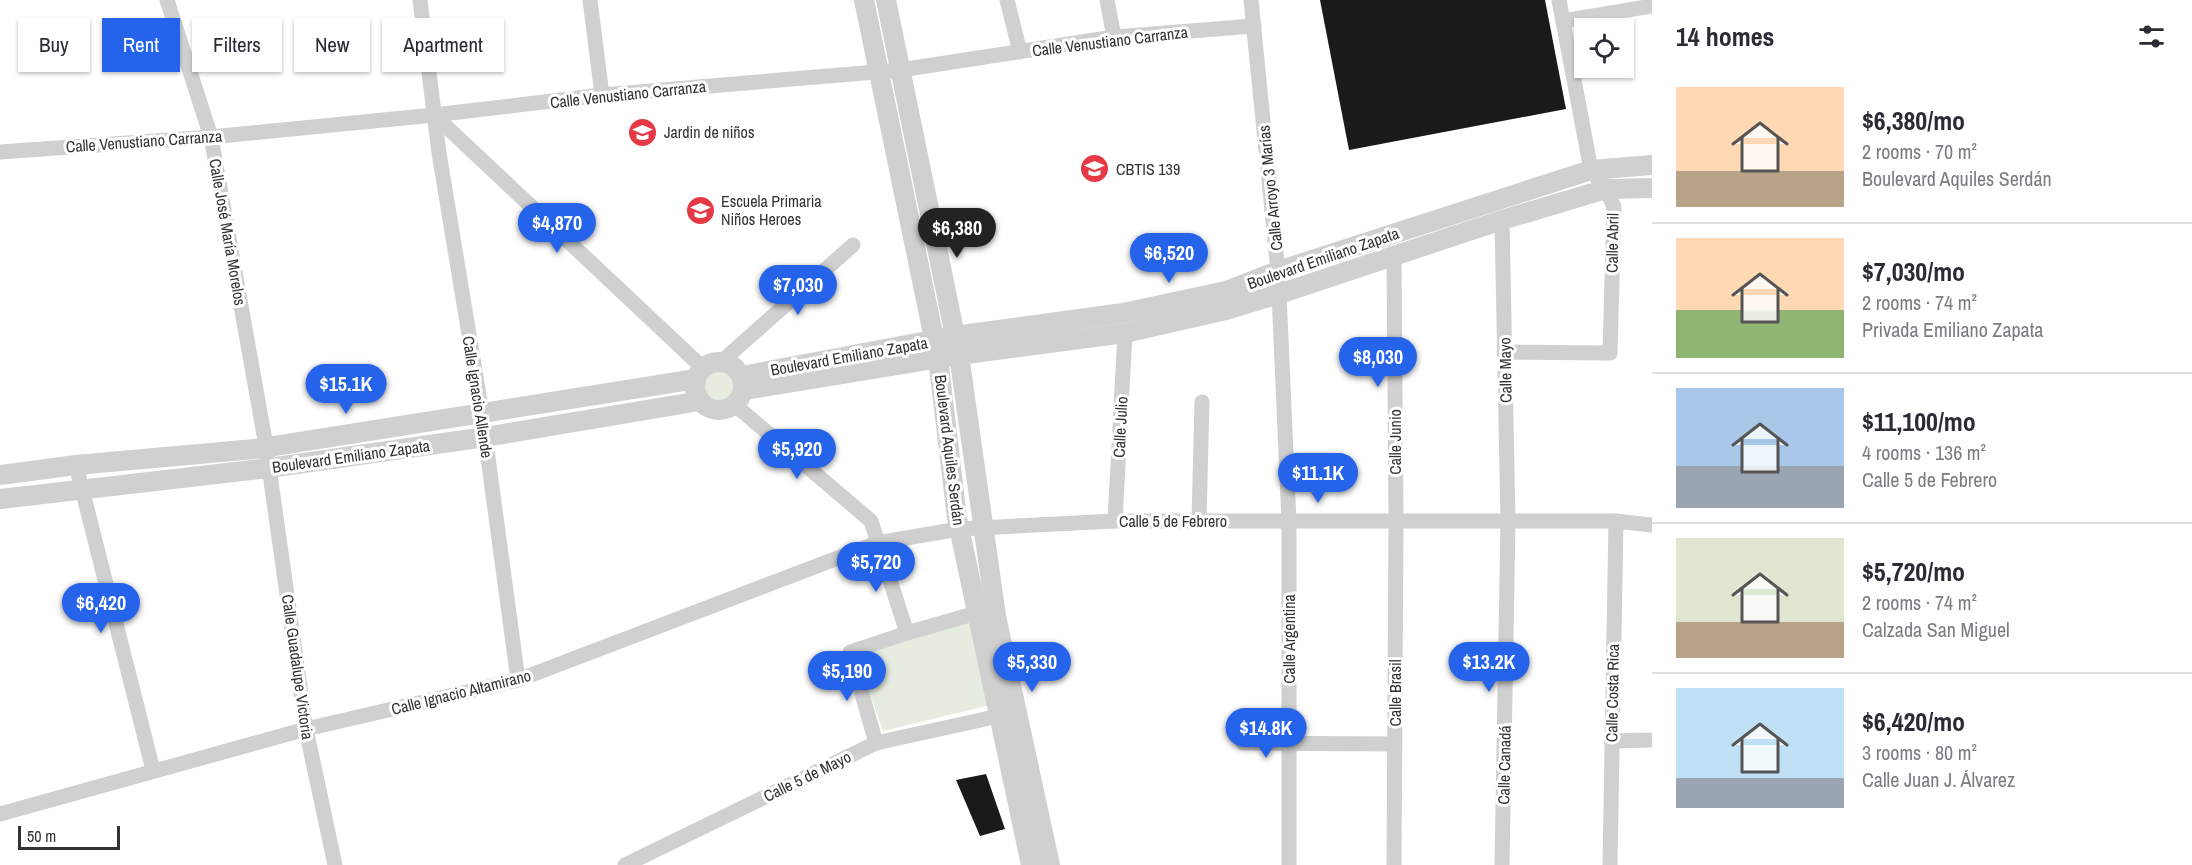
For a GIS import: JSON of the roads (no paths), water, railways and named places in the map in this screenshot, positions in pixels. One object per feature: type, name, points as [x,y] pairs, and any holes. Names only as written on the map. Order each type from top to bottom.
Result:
[{"type":"street","name":"Calle José María Morelos","points":[[168,0],[211,136],[269,468]]},
{"type":"street","name":"Calle Ignacio Allende","points":[[420,0],[439,153],[482,413],[518,680]]},
{"type":"street","points":[[590,0],[602,95]]},
{"type":"street","name":"Boulevard Aquiles Serdán","points":[[864,0],[879,72],[946,348],[959,529],[986,610],[1008,714],[1031,865]]},
{"type":"street","name":"Boulevard Aquiles Serdán","points":[[886,0],[900,70],[946,348],[982,527],[986,610]]},
{"type":"street","points":[[1008,0],[1020,51]]},
{"type":"street","points":[[1107,0],[1114,37]]},
{"type":"street","name":"Calle Arroyo 3 Marías","points":[[1251,0],[1278,271],[1290,521]]},
{"type":"street","name":"Calle Abril","points":[[1504,352],[1610,352],[1614,207],[1606,189],[1591,170],[1559,0]]},
{"type":"street","points":[[1563,21],[1652,6]]},
{"type":"street","name":"Calle Venustiano Carranza","points":[[0,152],[211,136],[434,115],[602,95],[900,70],[1114,37],[1254,27]]},
{"type":"street","points":[[434,115],[707,370],[736,368],[740,390],[871,521],[907,633]]},
{"type":"street","points":[[439,153],[465,144]]},
{"type":"street","name":"Boulevard Emiliano Zapata","points":[[740,390],[1226,291],[1278,271],[1591,170],[1652,165]]},
{"type":"street","name":"Boulevard Emiliano Zapata","points":[[946,348],[1125,333],[1226,310],[1502,220],[1606,189],[1652,188]]},
{"type":"street","name":"Calle Mayo","points":[[1502,220],[1508,521]]},
{"type":"street","points":[[740,390],[727,410],[717,411],[707,408],[700,401],[695,387],[707,370],[853,245]]},
{"type":"street","name":"Calle Junio","points":[[1394,255],[1396,520]]},
{"type":"street","name":"Calle Julio","points":[[1115,521],[1125,333]]},
{"type":"street","name":"Boulevard Emiliano Zapata","points":[[0,475],[76,465],[255,449],[482,413],[707,370]]},
{"type":"street","name":"Boulevard Emiliano Zapata","points":[[0,499],[269,468],[485,437],[700,401]]},
{"type":"street","points":[[1199,520],[1202,402]]},
{"type":"street","points":[[76,465],[153,771]]},
{"type":"street","name":"Calle Guadalupe Victoria","points":[[269,468],[306,729],[335,865]]},
{"type":"street","name":"Calle 5 de Febrero","points":[[982,527],[1199,520],[1616,521],[1652,525]]},
{"type":"street","name":"Calle Brasil","points":[[1394,865],[1396,520]]},
{"type":"street","name":"Calle Argentina","points":[[1289,865],[1290,521]]},
{"type":"street","name":"Calle Canadá","points":[[1502,865],[1508,521]]},
{"type":"street","name":"Calle Costa Rica","points":[[1610,865],[1616,521]]},
{"type":"street","name":"Calle Ignacio Altamirano","points":[[0,814],[306,729],[518,680],[877,543],[982,527]]},
{"type":"street","points":[[876,742],[850,652],[986,610]]},
{"type":"street","name":"Boulevard Aquiles Serdán","points":[[1008,714],[1050,865]]},
{"type":"street","name":"Calle 5 de Mayo","points":[[625,865],[876,742],[1008,714]]},
{"type":"street","points":[[1611,741],[1652,740]]},
{"type":"street","points":[[1243,743],[1395,744]]},
{"type":"place","name":"Jardin de niños","points":[[643,132]]},
{"type":"place","name":"CBTIS 139","points":[[1095,169]]},
{"type":"place","name":"Escuela Primaria Niños Heroes","points":[[700,210]]}]
